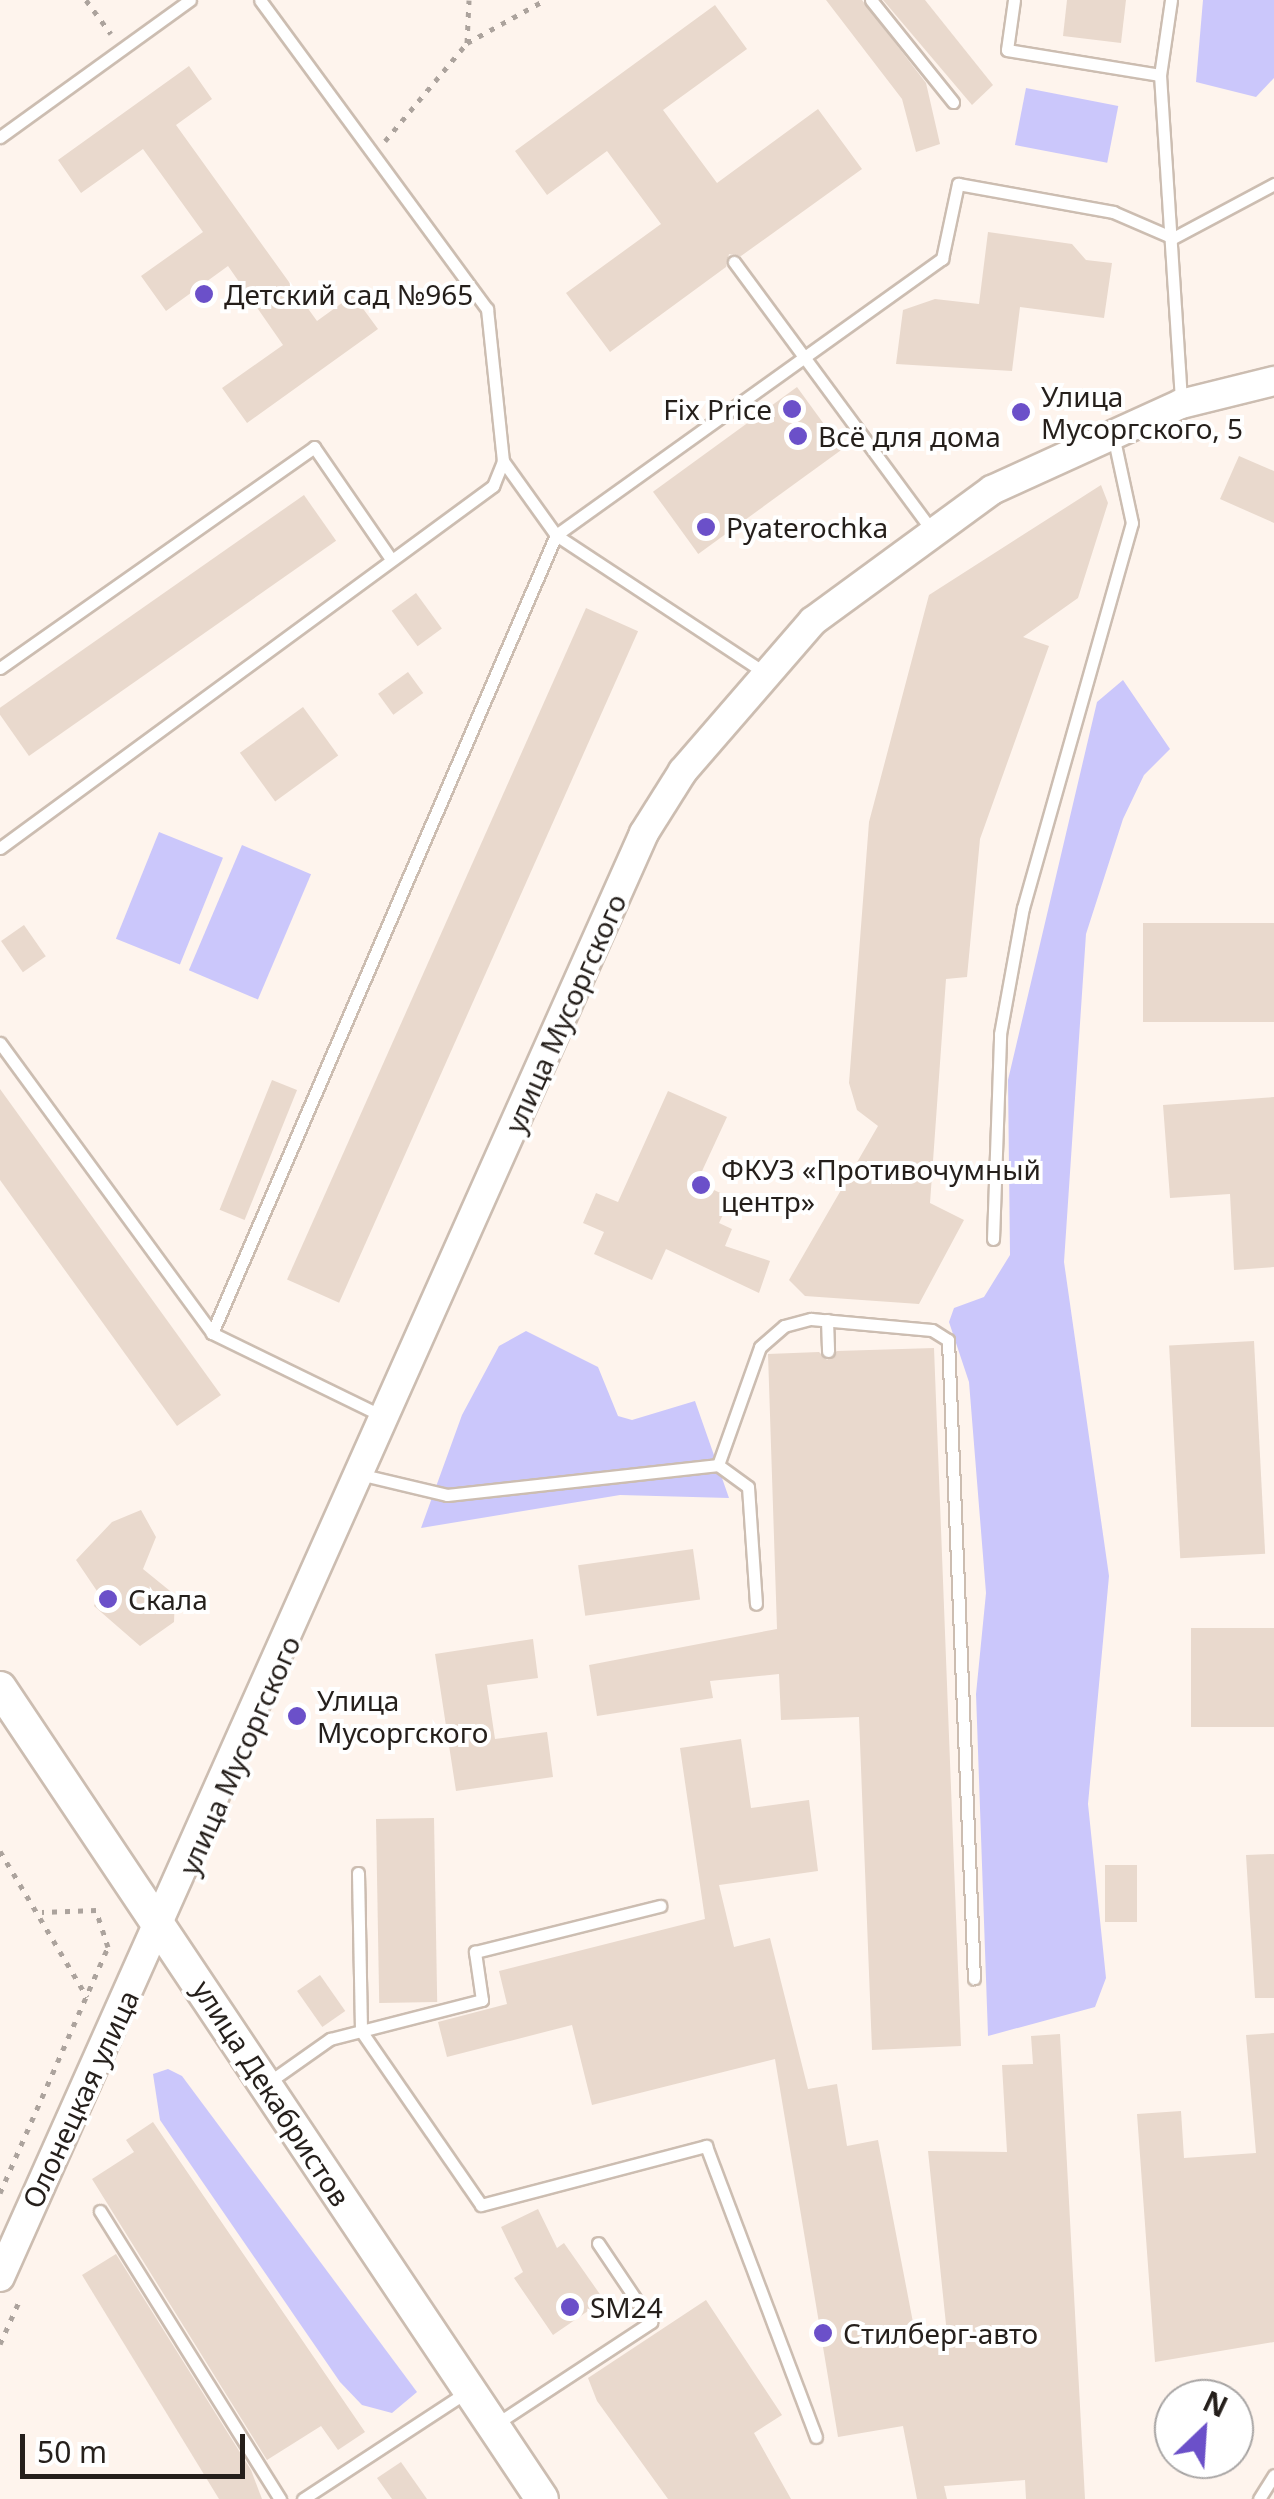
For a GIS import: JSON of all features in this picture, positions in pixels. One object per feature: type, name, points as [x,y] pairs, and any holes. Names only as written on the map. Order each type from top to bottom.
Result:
[{"type":"main road","name":"улица Декабристов","points":[[0,1688],[165,1924],[264,2085],[496,2424],[542,2499]]},
{"type":"street","name":"улица Мусоргского","points":[[165,1924],[644,833],[766,674],[814,621],[932,531],[1112,431],[1181,404],[1274,381]]},
{"type":"street","name":"Олонецкая улица","points":[[0,2276],[165,1924]]},
{"type":"lane","points":[[0,137],[190,0]]},
{"type":"lane","points":[[260,0],[487,309],[503,461],[556,535],[766,674]]},
{"type":"lane","points":[[871,0],[952,102]]},
{"type":"lane","points":[[1014,0],[1007,50],[1160,75]]},
{"type":"lane","points":[[1171,0],[1160,75],[1181,404]]},
{"type":"lane","points":[[212,1333],[556,535],[942,259],[958,184],[1113,212],[1173,238]]},
{"type":"lane","points":[[1173,238],[1274,184]]},
{"type":"lane","points":[[734,262],[932,531]]},
{"type":"lane","points":[[993,1239],[1000,1034],[1024,908],[1132,523],[1112,431]]},
{"type":"lane","points":[[0,668],[314,447],[389,556]]},
{"type":"lane","points":[[0,848],[389,556],[492,486],[503,461]]},
{"type":"lane","points":[[0,1044],[212,1333],[388,1418]]},
{"type":"lane","points":[[827,1320],[828,1352]]},
{"type":"lane","points":[[718,1466],[760,1348],[784,1326],[827,1320],[932,1330],[954,1354],[974,1978]]},
{"type":"lane","points":[[362,1474],[448,1495],[718,1466],[748,1487],[756,1604]]},
{"type":"lane","points":[[358,1873],[360,2031],[480,2205],[706,2146],[816,2437]]},
{"type":"lane","points":[[264,2085],[330,2039],[482,2000],[475,1952],[660,1906]]},
{"type":"lane","points":[[100,2212],[280,2499]]},
{"type":"lane","points":[[496,2424],[650,2322],[598,2243]]},
{"type":"lane","points":[[304,2499],[472,2389]]},
{"type":"lane","points":[[1259,2499],[1274,2475]]},
{"type":"path","points":[[86,0],[122,49]]},
{"type":"path","points":[[467,42],[469,0]]},
{"type":"path","points":[[374,155],[467,42],[544,0]]},
{"type":"path","points":[[0,1851],[42,1912],[87,1997]]},
{"type":"path","points":[[0,2193],[108,1947],[96,1910],[42,1912]]},
{"type":"shaded area","points":[[1203,0],[1274,0],[1274,78],[1256,97],[1196,82]]},
{"type":"shaded area","points":[[1026,88],[1118,106],[1107,163],[1015,145]]},
{"type":"shaded area","points":[[1123,680],[1170,749],[1144,775],[1123,819],[1086,934],[1064,1262],[1109,1576],[1088,1804],[1106,1978],[1095,2007],[988,2036],[976,1694],[986,1593],[969,1382],[949,1322],[954,1308],[984,1297],[1010,1255],[1008,1080],[1097,702]]},
{"type":"shaded area","points":[[159,832],[223,858],[180,964],[116,939]]},
{"type":"shaded area","points":[[242,845],[311,874],[258,999],[189,970]]},
{"type":"shaded area","points":[[526,1331],[598,1367],[618,1416],[632,1420],[695,1401],[729,1498],[620,1495],[421,1528],[462,1415],[499,1346]]},
{"type":"shaded area","points":[[168,2069],[182,2076],[417,2392],[392,2413],[362,2405],[340,2382],[160,2120],[153,2074]]},
{"type":"building","points":[[826,0],[862,0],[926,83],[940,144],[916,152],[902,99]]},
{"type":"building","points":[[883,0],[925,0],[993,85],[972,105]]},
{"type":"building","points":[[1067,0],[1126,0],[1121,43],[1063,36]]},
{"type":"building","points":[[715,5],[747,49],[663,110],[717,183],[818,109],[862,169],[741,256],[729,254],[726,267],[610,352],[566,293],[661,224],[607,151],[547,195],[515,151]]},
{"type":"building","points":[[189,66],[212,99],[176,125],[317,321],[353,295],[378,329],[247,423],[222,388],[283,345],[228,266],[166,311],[141,276],[203,232],[143,149],[81,193],[58,160]]},
{"type":"building","points":[[988,232],[1072,244],[1086,260],[1112,263],[1104,318],[1020,307],[1012,371],[896,364],[903,310],[935,299],[979,304]]},
{"type":"building","points":[[797,387],[842,449],[698,554],[653,492]]},
{"type":"building","points":[[1239,456],[1274,471],[1274,523],[1220,499]]},
{"type":"building","points":[[1101,485],[1108,503],[1078,598],[1023,637],[1049,646],[980,839],[967,977],[946,979],[930,1203],[964,1220],[919,1304],[805,1296],[789,1280],[878,1126],[857,1110],[849,1083],[869,822],[929,595]]},
{"type":"building","points":[[304,495],[336,541],[29,756],[0,715],[0,708]]},
{"type":"building","points":[[416,593],[442,629],[418,646],[392,611]]},
{"type":"building","points":[[586,608],[638,631],[339,1303],[287,1279]]},
{"type":"building","points":[[408,672],[423,693],[393,715],[378,694]]},
{"type":"building","points":[[303,707],[338,756],[275,801],[240,753]]},
{"type":"building","points":[[1143,923],[1274,923],[1274,1022],[1143,1022]]},
{"type":"building","points":[[24,925],[46,956],[23,972],[1,941]]},
{"type":"building","points":[[272,1080],[297,1090],[245,1220],[220,1210]]},
{"type":"building","points":[[0,1089],[221,1395],[177,1426],[0,1180]]},
{"type":"building","points":[[668,1091],[727,1117],[697,1182],[731,1198],[719,1223],[732,1229],[725,1246],[770,1261],[759,1293],[666,1249],[652,1280],[594,1254],[604,1232],[583,1223],[596,1193],[618,1202]]},
{"type":"building","points":[[1274,1097],[1274,1267],[1234,1270],[1230,1194],[1170,1198],[1163,1105]]},
{"type":"building","points":[[1254,1341],[1265,1554],[1180,1558],[1169,1345]]},
{"type":"building","points":[[934,1348],[961,2046],[872,2050],[859,1717],[781,1720],[779,1674],[710,1681],[713,1698],[597,1716],[589,1665],[777,1629],[768,1354],[819,1352],[827,1360],[837,1351]]},
{"type":"building","points":[[141,1510],[156,1537],[143,1569],[175,1595],[174,1622],[140,1646],[94,1606],[99,1594],[76,1560],[112,1522]]},
{"type":"building","points":[[693,1549],[700,1600],[585,1616],[578,1565]]},
{"type":"building","points":[[1191,1628],[1274,1628],[1274,1727],[1191,1727]]},
{"type":"building","points":[[533,1639],[538,1678],[487,1685],[495,1739],[547,1732],[553,1777],[456,1791],[435,1654]]},
{"type":"building","points":[[741,1739],[751,1808],[809,1800],[818,1871],[719,1885],[734,1947],[770,1938],[808,2089],[837,2084],[847,2146],[878,2140],[916,2338],[947,2334],[928,2151],[1007,2152],[1002,2065],[1033,2064],[1031,2036],[1060,2034],[1085,2499],[1026,2499],[1025,2480],[944,2486],[947,2499],[917,2499],[903,2426],[838,2437],[775,2059],[592,2105],[572,2025],[447,2057],[438,2022],[507,2004],[499,1971],[705,1919],[680,1748]]},
{"type":"building","points":[[434,1818],[437,2002],[379,2003],[376,1819]]},
{"type":"building","points":[[1274,1854],[1274,1998],[1255,1998],[1246,1855]]},
{"type":"building","points":[[1105,1865],[1137,1865],[1137,1922],[1105,1922]]},
{"type":"building","points":[[320,1975],[345,2011],[322,2027],[297,1991]]},
{"type":"building","points":[[1274,2033],[1274,2342],[1155,2362],[1137,2114],[1181,2111],[1184,2158],[1256,2153],[1246,2035]]},
{"type":"building","points":[[153,2122],[365,2432],[338,2450],[321,2426],[267,2460],[92,2179],[134,2152],[126,2140]]},
{"type":"building","points":[[538,2209],[557,2248],[564,2243],[604,2300],[553,2335],[514,2278],[523,2272],[501,2227]]},
{"type":"building","points":[[116,2254],[251,2470],[262,2499],[219,2499],[82,2275]]},
{"type":"building","points":[[706,2300],[782,2415],[754,2433],[791,2499],[668,2499],[597,2401],[588,2378]]},
{"type":"building","points":[[401,2462],[427,2499],[392,2499],[377,2478]]},
{"type":"place","name":"Детский сад №965","points":[[204,294]]},
{"type":"place","name":"Fix Price","points":[[792,409]]},
{"type":"place","name":"Улица Мусоргского, 5","points":[[1021,412]]},
{"type":"place","name":"Всё для дома","points":[[798,436]]},
{"type":"place","name":"Pyaterochka","points":[[706,527]]},
{"type":"place","name":"ФКУЗ «Противочумный центр»","points":[[701,1185]]},
{"type":"place","name":"Скала","points":[[108,1599]]},
{"type":"place","name":"Улица Мусоргского","points":[[297,1716]]},
{"type":"place","name":"SM24","points":[[570,2307]]},
{"type":"place","name":"Стилберг-авто","points":[[823,2333]]}]
